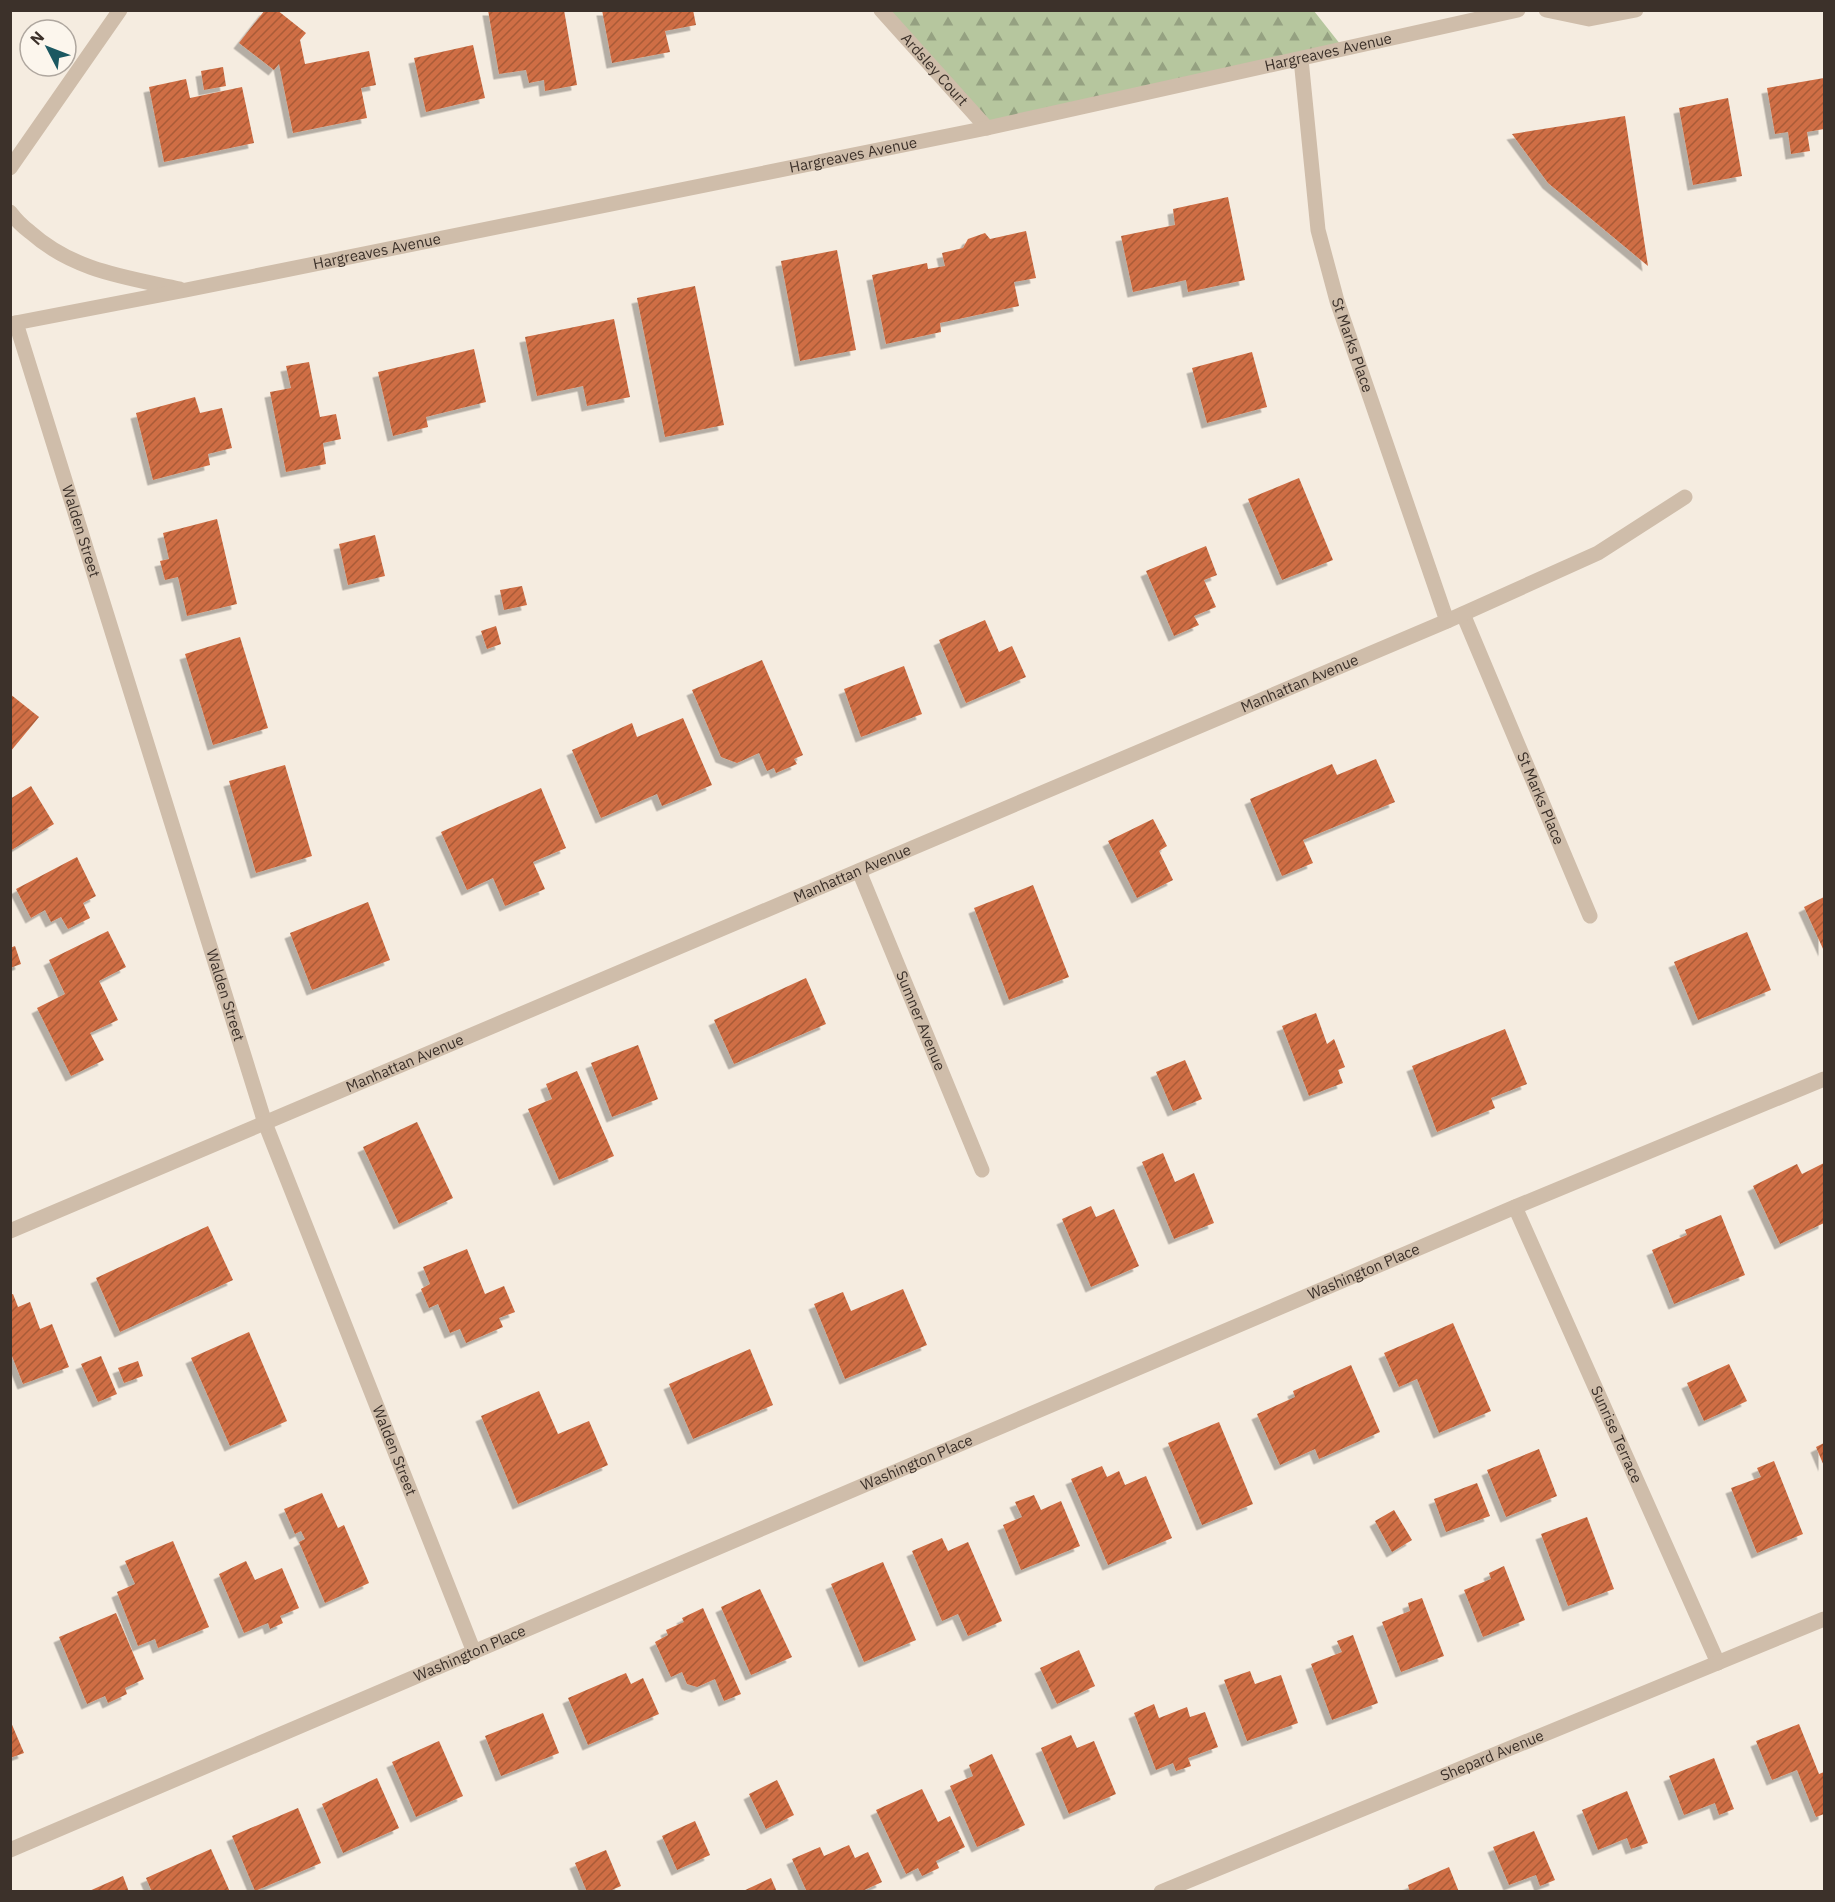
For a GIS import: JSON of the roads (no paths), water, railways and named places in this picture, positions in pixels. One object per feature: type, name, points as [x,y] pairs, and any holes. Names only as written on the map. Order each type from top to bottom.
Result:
[{"type":"street","points":[[10,168],[120,10]]},
{"type":"street","name":"Ardsley Court","points":[[881,10],[987,128]]},
{"type":"street","name":"Hargreaves Avenue","points":[[13,324],[987,128],[1518,10]]},
{"type":"street","points":[[1546,10],[1589,19],[1636,10]]},
{"type":"street","name":"St Marks Place","points":[[1301,59],[1318,230],[1337,301],[1447,621]]},
{"type":"street","name":"Hargreaves Avenue","points":[[10,212],[39,240],[67,259],[105,272],[186,290]]},
{"type":"street","name":"Walden Street","points":[[13,324],[265,1123],[474,1652]]},
{"type":"street","name":"Manhattan Avenue","points":[[10,1231],[1463,614],[1598,553],[1685,497]]},
{"type":"street","name":"St Marks Place","points":[[1463,614],[1590,916]]},
{"type":"street","name":"Sumner Avenue","points":[[859,871],[982,1170]]},
{"type":"street","name":"Washington Place","points":[[10,1850],[1515,1207],[1824,1079]]},
{"type":"street","name":"Sunrise Terrace","points":[[1515,1207],[1718,1663]]},
{"type":"street","name":"Shepard Avenue","points":[[1161,1892],[1824,1619]]}]
